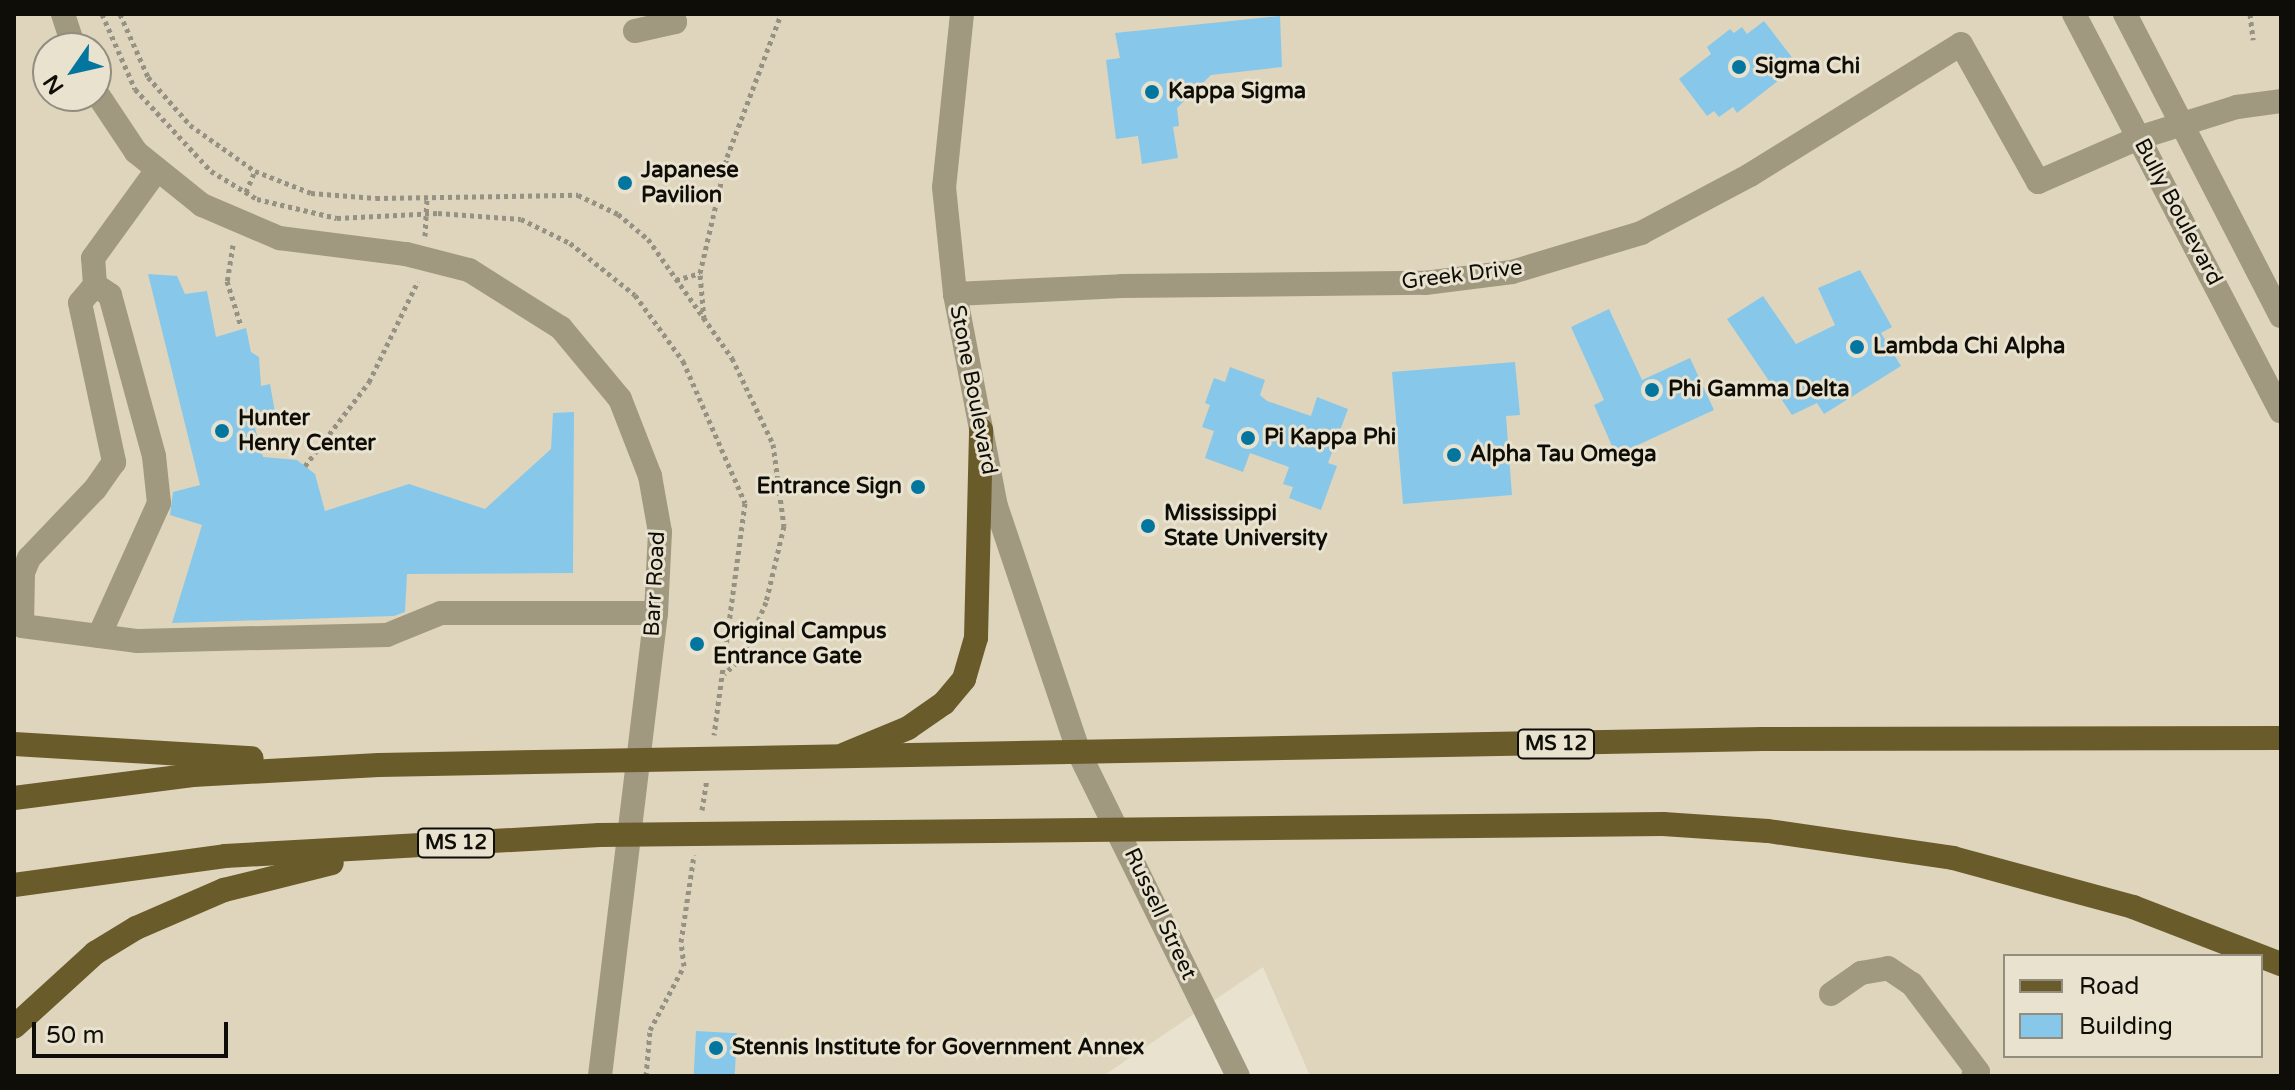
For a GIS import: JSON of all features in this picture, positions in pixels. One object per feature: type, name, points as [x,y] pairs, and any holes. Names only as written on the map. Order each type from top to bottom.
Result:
[{"type":"main road","points":[[832,759],[908,728],[944,703],[964,679],[976,638],[981,430]]},
{"type":"main road","name":"MS 12","points":[[14,798],[193,775],[379,765],[832,759],[1763,739],[2281,738]]},
{"type":"main road","points":[[14,744],[379,765]]},
{"type":"main road","name":"MS 12","points":[[14,885],[225,856],[599,835],[1574,822],[1768,831],[1953,858],[2048,881],[2133,907],[2255,954]]},
{"type":"main road","points":[[14,1027],[95,953],[136,928],[224,890],[308,866],[467,842]]},
{"type":"street","points":[[635,31],[675,22],[672,14]]},
{"type":"street","name":"Stone Boulevard","points":[[962,14],[944,187],[955,294],[981,430],[1013,564],[1079,753]]},
{"type":"street","name":"Bully Boulevard","points":[[2074,14],[2281,411]]},
{"type":"street","name":"Bully Boulevard","points":[[2125,14],[2281,316]]},
{"type":"street","name":"Greek Drive","points":[[955,294],[1122,286],[1425,283],[1512,272],[1641,233],[1750,175],[1961,44],[2038,182],[2138,138]]},
{"type":"street","points":[[2138,138],[2237,107],[2281,101]]},
{"type":"street","name":"Barr Road","points":[[109,112],[136,152],[157,170],[202,205],[257,231],[303,243],[423,258],[469,270],[538,310],[579,346],[620,399],[643,451],[658,513],[656,613],[615,928],[600,1076]]},
{"type":"street","points":[[114,462],[80,303],[95,285],[97,246],[157,170]]},
{"type":"street","points":[[95,285],[110,295],[154,456],[156,520],[99,636]]},
{"type":"street","points":[[154,456],[114,462],[95,489],[29,558],[23,573],[22,626],[138,641],[387,635],[441,613],[656,613]]},
{"type":"street","name":"Russell Street","points":[[1079,753],[1120,829],[1238,1076]]},
{"type":"street","points":[[1831,994],[1861,973],[1888,968],[1912,984],[1978,1072],[1973,1076]]},
{"type":"path","points":[[120,14],[148,77],[190,125],[255,171],[311,193],[427,197],[578,195],[618,214],[648,239],[732,358],[773,444],[784,526],[766,602],[743,657],[723,675]]},
{"type":"path","points":[[704,320],[700,273],[727,157],[781,14]]},
{"type":"path","points":[[2250,14],[2253,40]]},
{"type":"path","points":[[305,466],[369,382],[414,295],[423,258],[427,197]]},
{"type":"path","points":[[676,280],[700,273]]},
{"type":"path","points":[[646,1076],[650,1030],[684,966],[681,942]]},
{"type":"shaded area","name":"Mississippi State University","points":[[14,14],[2281,14],[2281,1076],[1310,1076],[1263,967],[1103,1076],[14,1076]]},
{"type":"building","name":"Kappa Sigma","points":[[1280,16],[1282,67],[1211,75],[1177,108],[1179,126],[1173,127],[1178,158],[1142,164],[1138,136],[1116,139],[1106,60],[1120,58],[1115,33]]},
{"type":"building","name":"Sigma Chi","points":[[1764,21],[1794,60],[1775,75],[1779,80],[1737,113],[1733,107],[1719,117],[1714,111],[1707,116],[1679,79],[1711,54],[1707,47],[1730,29],[1734,33],[1742,27],[1747,34]]},
{"type":"building","name":"Lambda Chi Alpha","points":[[1860,270],[1892,327],[1881,333],[1901,366],[1824,414],[1817,403],[1792,415],[1727,319],[1763,296],[1796,344],[1835,325],[1818,288]]},
{"type":"building","name":"Hunter Henry Center","points":[[148,274],[177,276],[185,294],[207,291],[216,337],[246,328],[251,352],[259,357],[261,386],[270,384],[275,412],[252,417],[263,457],[297,460],[315,474],[325,511],[409,484],[485,509],[551,449],[553,413],[574,412],[573,573],[407,574],[405,612],[394,616],[172,623],[202,525],[170,515],[173,492],[200,485]]},
{"type":"building","name":"Phi Gamma Delta","points":[[1609,309],[1642,380],[1690,358],[1714,410],[1616,455],[1594,405],[1604,400],[1571,327]]},
{"type":"building","name":"Alpha Tau Omega","points":[[1515,362],[1520,415],[1506,416],[1512,495],[1403,504],[1392,372]]},
{"type":"building","name":"Pi Kappa Phi","points":[[1230,367],[1265,380],[1260,395],[1267,401],[1311,416],[1317,397],[1348,409],[1328,463],[1337,466],[1321,510],[1289,498],[1293,487],[1283,484],[1289,467],[1250,453],[1243,472],[1205,458],[1214,431],[1202,427],[1210,405],[1205,403],[1214,378],[1225,382]]},
{"type":"building","name":"Stennis Institute for Government Annex","points":[[696,1031],[737,1033],[735,1076],[694,1076]]},
{"type":"place","name":"Sigma Chi","points":[[1739,67]]},
{"type":"place","name":"Kappa Sigma","points":[[1152,92]]},
{"type":"place","name":"Japanese Pavilion","points":[[625,183]]},
{"type":"place","name":"Lambda Chi Alpha","points":[[1857,347]]},
{"type":"place","name":"Phi Gamma Delta","points":[[1652,390]]},
{"type":"place","name":"Hunter Henry Center","points":[[222,431]]},
{"type":"place","name":"Pi Kappa Phi","points":[[1248,438]]},
{"type":"place","name":"Alpha Tau Omega","points":[[1454,455]]},
{"type":"place","name":"Entrance Sign","points":[[918,487]]},
{"type":"place","name":"Mississippi State University","points":[[1148,526]]},
{"type":"place","name":"Original Campus Entrance Gate","points":[[697,644]]},
{"type":"place","name":"Stennis Institute for Government Annex","points":[[716,1048]]}]
